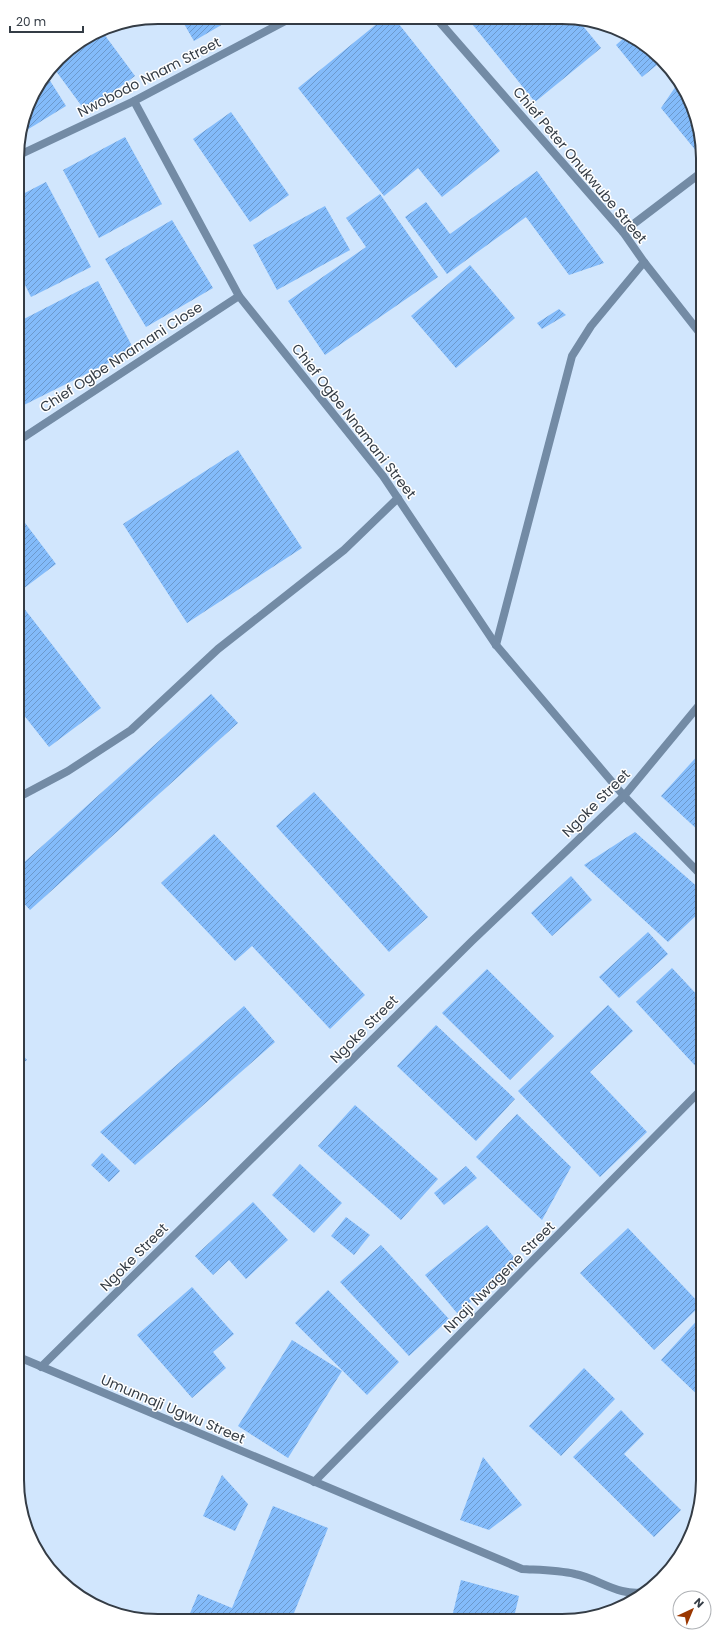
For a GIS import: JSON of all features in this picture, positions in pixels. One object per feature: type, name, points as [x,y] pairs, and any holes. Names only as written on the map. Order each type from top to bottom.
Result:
[{"type":"street","name":"Nwobodo Nnam Street","points":[[24,153],[134,101],[279,24]]},
{"type":"street","name":"Chief Peter Onukwube Street","points":[[441,24],[623,232],[644,262],[696,328]]},
{"type":"street","name":"Chief Ogbe Nnamani Street","points":[[134,101],[239,296],[383,476],[496,645],[624,796],[696,870]]},
{"type":"street","points":[[623,232],[696,177]]},
{"type":"street","points":[[496,645],[572,356],[591,326],[644,262]]},
{"type":"street","name":"Chief Ogbe Nnamani Close","points":[[24,437],[239,296]]},
{"type":"street","points":[[24,795],[68,771],[131,730],[218,649],[344,550],[398,498]]},
{"type":"street","name":"Ngoke Street","points":[[41,1367],[472,941],[624,796],[696,709]]},
{"type":"street","name":"Nnaji Nwagene Street","points":[[314,1482],[696,1095]]},
{"type":"street","name":"Umunnaji Ugwu Street","points":[[24,1359],[522,1569],[574,1573],[588,1577],[612,1589],[633,1593]]},
{"type":"building","points":[[184,24],[223,24],[194,41]]},
{"type":"building","points":[[377,24],[399,24],[500,151],[442,197],[418,168],[384,196],[298,88]]},
{"type":"building","points":[[472,24],[579,25],[583,26],[601,48],[535,102]]},
{"type":"building","points":[[105,35],[135,76],[86,112],[56,72],[63,63],[77,52],[91,42]]},
{"type":"building","points":[[623,39],[658,64],[642,77],[616,45]]},
{"type":"building","points":[[50,80],[66,106],[28,130],[34,107]]},
{"type":"building","points":[[675,87],[686,107],[695,141],[696,150],[661,108]]},
{"type":"building","points":[[231,112],[289,195],[250,222],[193,139]]},
{"type":"building","points":[[125,137],[162,204],[99,238],[63,170]]},
{"type":"building","points":[[537,171],[604,263],[569,275],[526,217],[447,274],[405,217],[426,202],[450,234]]},
{"type":"building","points":[[46,182],[91,267],[31,297],[24,283],[24,193]]},
{"type":"building","points":[[380,194],[438,277],[325,355],[288,301],[366,247],[346,218]]},
{"type":"building","points":[[325,206],[350,250],[277,290],[253,245]]},
{"type":"building","points":[[172,220],[213,288],[146,327],[105,259]]},
{"type":"building","points":[[470,265],[515,318],[456,368],[411,316]]},
{"type":"building","points":[[98,281],[134,350],[24,405],[24,319]]},
{"type":"building","points":[[559,309],[566,315],[542,329],[537,323]]},
{"type":"building","points":[[238,450],[302,548],[187,623],[123,524]]},
{"type":"building","points":[[24,522],[56,564],[24,588]]},
{"type":"building","points":[[24,608],[101,708],[49,747],[24,715]]},
{"type":"building","points":[[211,694],[238,723],[30,910],[24,903],[24,862]]},
{"type":"building","points":[[696,757],[696,828],[661,796]]},
{"type":"building","points":[[314,792],[428,917],[389,952],[276,826]]},
{"type":"building","points":[[635,832],[696,886],[696,916],[668,942],[584,865]]},
{"type":"building","points":[[214,834],[365,995],[330,1029],[252,946],[235,961],[161,883]]},
{"type":"building","points":[[571,876],[592,900],[552,936],[531,913]]},
{"type":"building","points":[[648,932],[668,954],[619,998],[599,977]]},
{"type":"building","points":[[672,968],[696,994],[696,1067],[636,1002]]},
{"type":"building","points":[[487,969],[554,1036],[510,1080],[442,1013]]},
{"type":"building","points":[[608,1005],[633,1031],[590,1072],[647,1132],[600,1177],[518,1091]]},
{"type":"building","points":[[244,1006],[275,1042],[135,1165],[100,1132]]},
{"type":"building","points":[[436,1025],[515,1099],[476,1141],[397,1066]]},
{"type":"building","points":[[355,1105],[438,1179],[401,1220],[318,1146]]},
{"type":"building","points":[[517,1114],[571,1167],[542,1220],[476,1157]]},
{"type":"building","points":[[102,1153],[120,1171],[109,1182],[91,1165]]},
{"type":"building","points":[[300,1164],[342,1203],[314,1233],[272,1195]]},
{"type":"building","points":[[466,1166],[477,1178],[444,1205],[434,1193]]},
{"type":"building","points":[[253,1202],[288,1240],[246,1279],[229,1260],[213,1275],[195,1256]]},
{"type":"building","points":[[346,1217],[370,1235],[354,1255],[331,1236]]},
{"type":"building","points":[[487,1225],[519,1263],[457,1313],[425,1275]]},
{"type":"building","points":[[628,1228],[696,1300],[696,1310],[654,1350],[580,1273]]},
{"type":"building","points":[[381,1245],[449,1319],[409,1356],[340,1282]]},
{"type":"building","points":[[192,1287],[234,1334],[213,1352],[226,1368],[192,1398],[137,1335]]},
{"type":"building","points":[[328,1290],[399,1362],[367,1395],[295,1323]]},
{"type":"building","points":[[696,1322],[696,1393],[661,1360]]},
{"type":"building","points":[[292,1340],[342,1371],[288,1458],[238,1426]]},
{"type":"building","points":[[584,1368],[615,1399],[561,1456],[529,1426]]},
{"type":"building","points":[[621,1410],[644,1434],[624,1454],[681,1510],[654,1537],[573,1457]]},
{"type":"building","points":[[483,1457],[522,1505],[489,1530],[460,1520]]},
{"type":"building","points":[[222,1475],[248,1504],[235,1531],[203,1516]]},
{"type":"building","points":[[273,1506],[328,1528],[294,1614],[190,1614],[198,1594],[232,1608]]},
{"type":"building","points":[[461,1580],[519,1596],[515,1614],[453,1614]]}]
